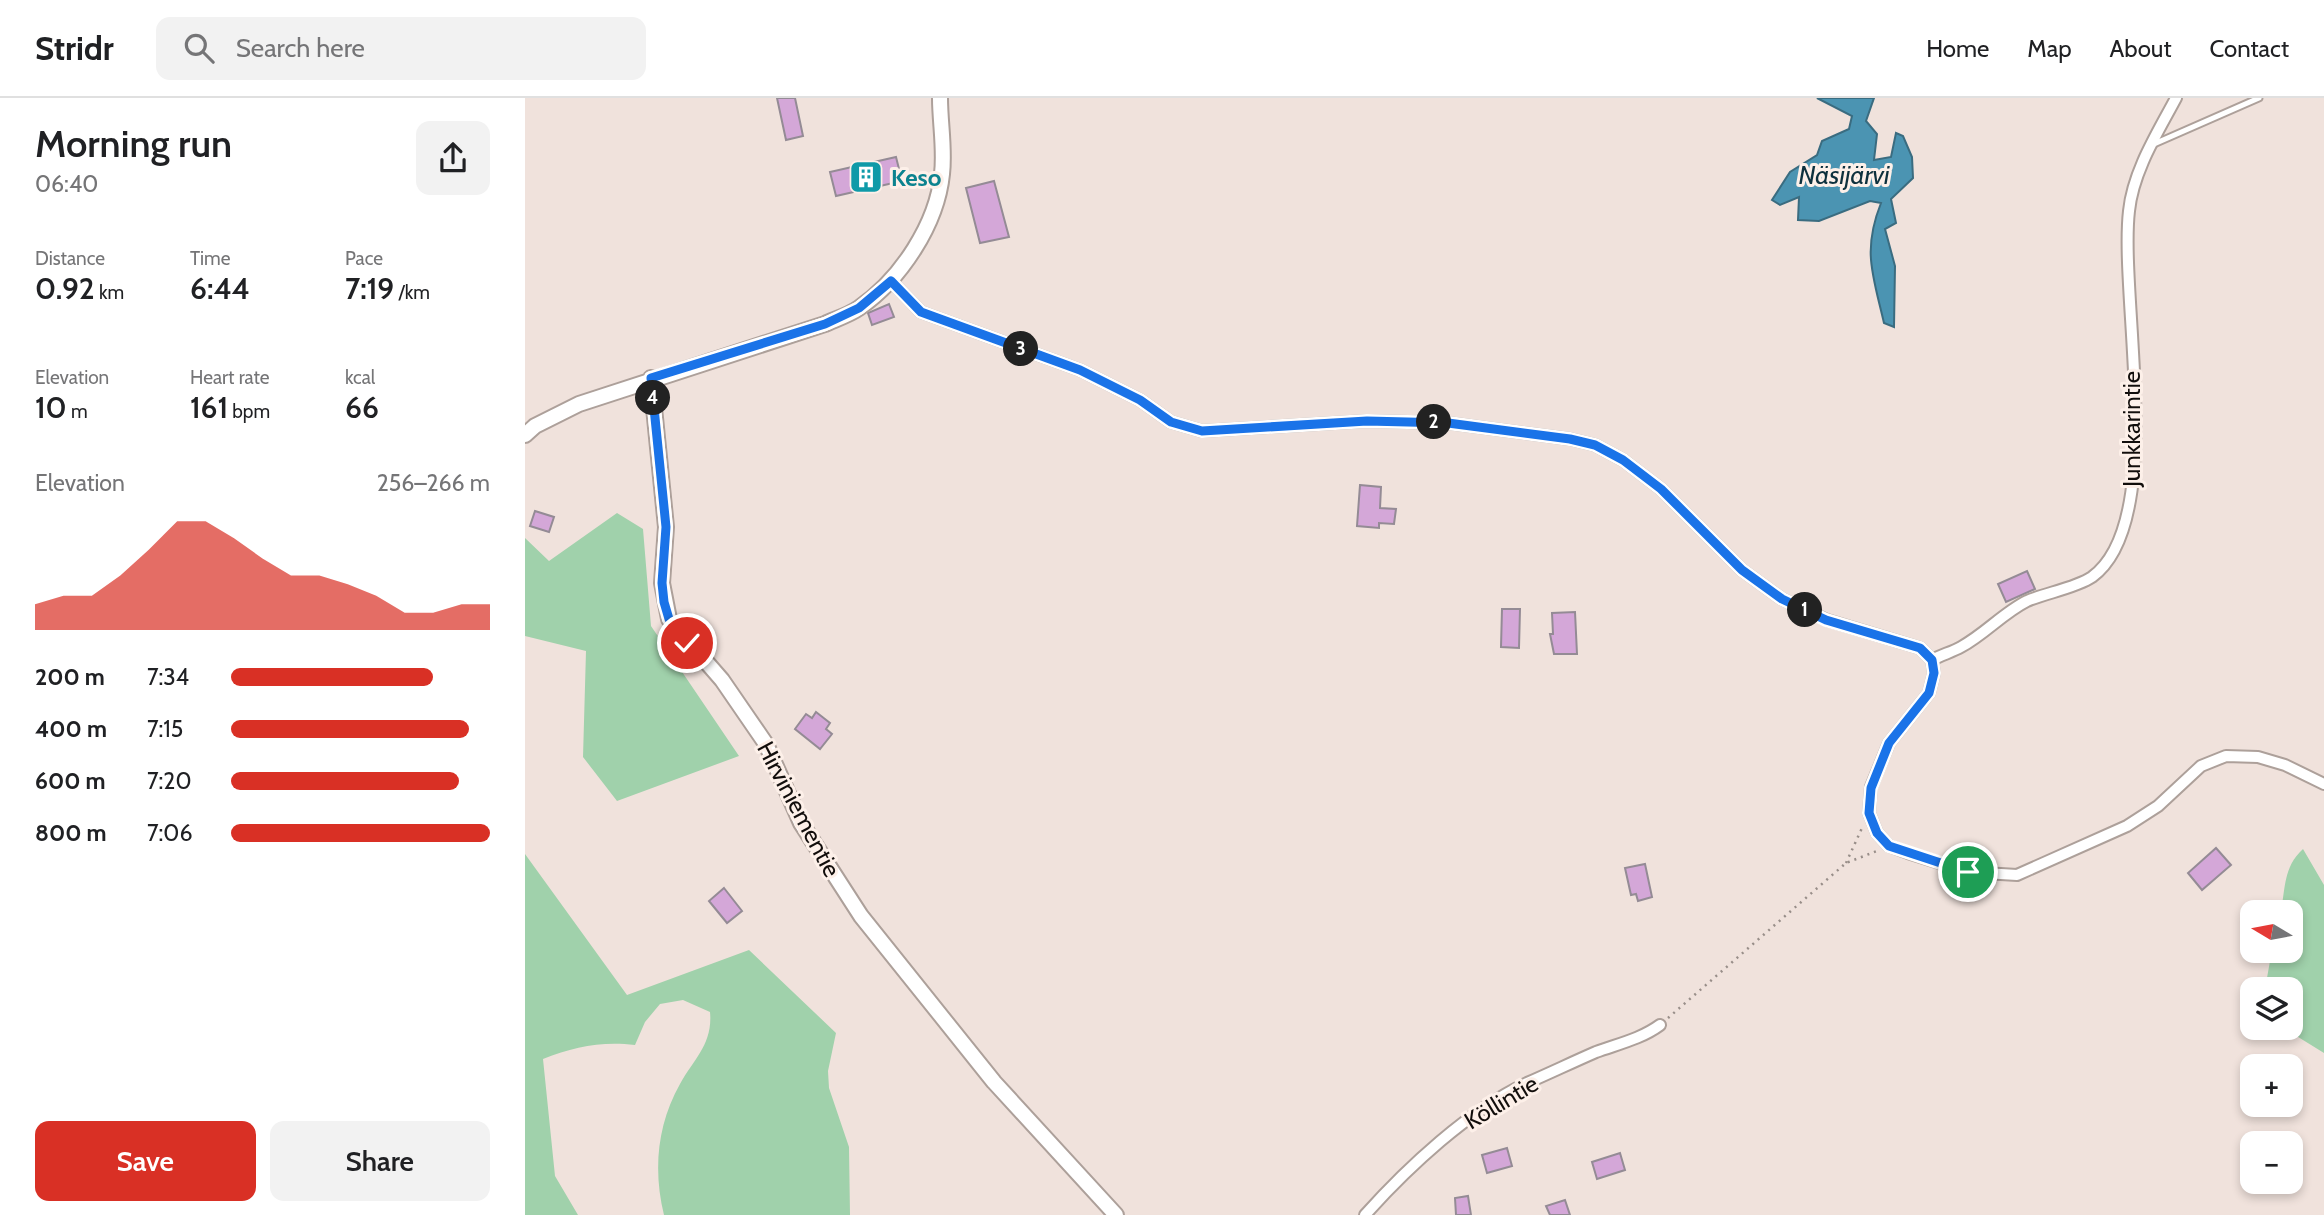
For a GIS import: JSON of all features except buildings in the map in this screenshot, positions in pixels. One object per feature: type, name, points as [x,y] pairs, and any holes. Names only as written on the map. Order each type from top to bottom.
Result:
[{"type":"street","points":[[525,435],[553,415],[651,378],[825,324],[859,308],[891,281],[922,237],[939,198],[943,171],[940,98]]},
{"type":"street","name":"Junkkarintie","points":[[1932,660],[1961,647],[2026,602],[2091,577],[2113,552],[2123,534],[2130,510],[2135,448],[2127,260],[2129,209],[2151,145],[2175,98]]},
{"type":"street","points":[[891,281],[921,312],[1080,370],[1140,400],[1171,422],[1202,431],[1414,421],[1570,439],[1595,445],[1623,460],[1661,489],[1742,570],[1782,599],[1826,620],[1920,648],[1932,660],[1934,673],[1929,693],[1889,743],[1871,788],[1869,813],[1877,833],[1889,846],[1968,872],[2017,876],[2127,826],[2158,806],[2201,766],[2226,756],[2258,757],[2285,765],[2324,785]]},
{"type":"street","name":"Hirviniementie","points":[[651,378],[666,527],[662,583],[669,619],[722,680],[766,744],[801,823],[861,916],[994,1082],[1116,1215]]},
{"type":"street","name":"Köllintie","points":[[1365,1215],[1390,1187],[1448,1135],[1495,1100],[1591,1055],[1647,1034],[1660,1025]]},
{"type":"lane","points":[[2151,145],[2259,98]]},
{"type":"path","points":[[1846,863],[1869,813]]},
{"type":"path","points":[[1660,1025],[1846,863],[1889,846]]},
{"type":"green space","points":[[617,513],[643,529],[651,626],[739,756],[617,801],[583,757],[586,651],[525,636],[525,538],[549,561]]},
{"type":"green space","points":[[2303,849],[2324,885],[2324,1053],[2303,1040],[2303,977],[2267,977],[2270,963],[2303,963],[2303,900],[2283,900],[2289,870]]},
{"type":"green space","points":[[525,854],[627,995],[749,950],[836,1033],[828,1071],[829,1088],[849,1147],[850,1215],[664,1215],[658,1165],[666,1115],[680,1084],[706,1042],[710,1023],[710,1012],[683,1000],[660,1004],[645,1022],[635,1045],[588,1046],[543,1059],[555,1176],[578,1215],[525,1215]]},
{"type":"water","name":"Näsijärvi","points":[[1817,98],[1874,98],[1866,121],[1877,134],[1874,160],[1891,157],[1896,133],[1903,136],[1912,157],[1913,178],[1891,199],[1896,223],[1885,229],[1895,266],[1894,327],[1884,323],[1871,263],[1872,235],[1881,203],[1870,201],[1819,221],[1798,220],[1799,197],[1780,205],[1772,200],[1790,172],[1817,155],[1822,141],[1849,129],[1852,116]]},
{"type":"place","name":"Keso","points":[[866,177]]},
{"type":"route","points":[[687,643],[669,619],[664,602],[662,583],[666,527],[651,378],[825,324],[859,308],[891,281],[921,312],[1080,370],[1140,400],[1171,422],[1202,431],[1367,421],[1448,423],[1570,439],[1595,445],[1623,460],[1661,489],[1742,570],[1782,599],[1826,620],[1920,648],[1932,660],[1934,673],[1929,693],[1889,743],[1871,788],[1869,813],[1877,833],[1889,846],[1968,872]]}]
